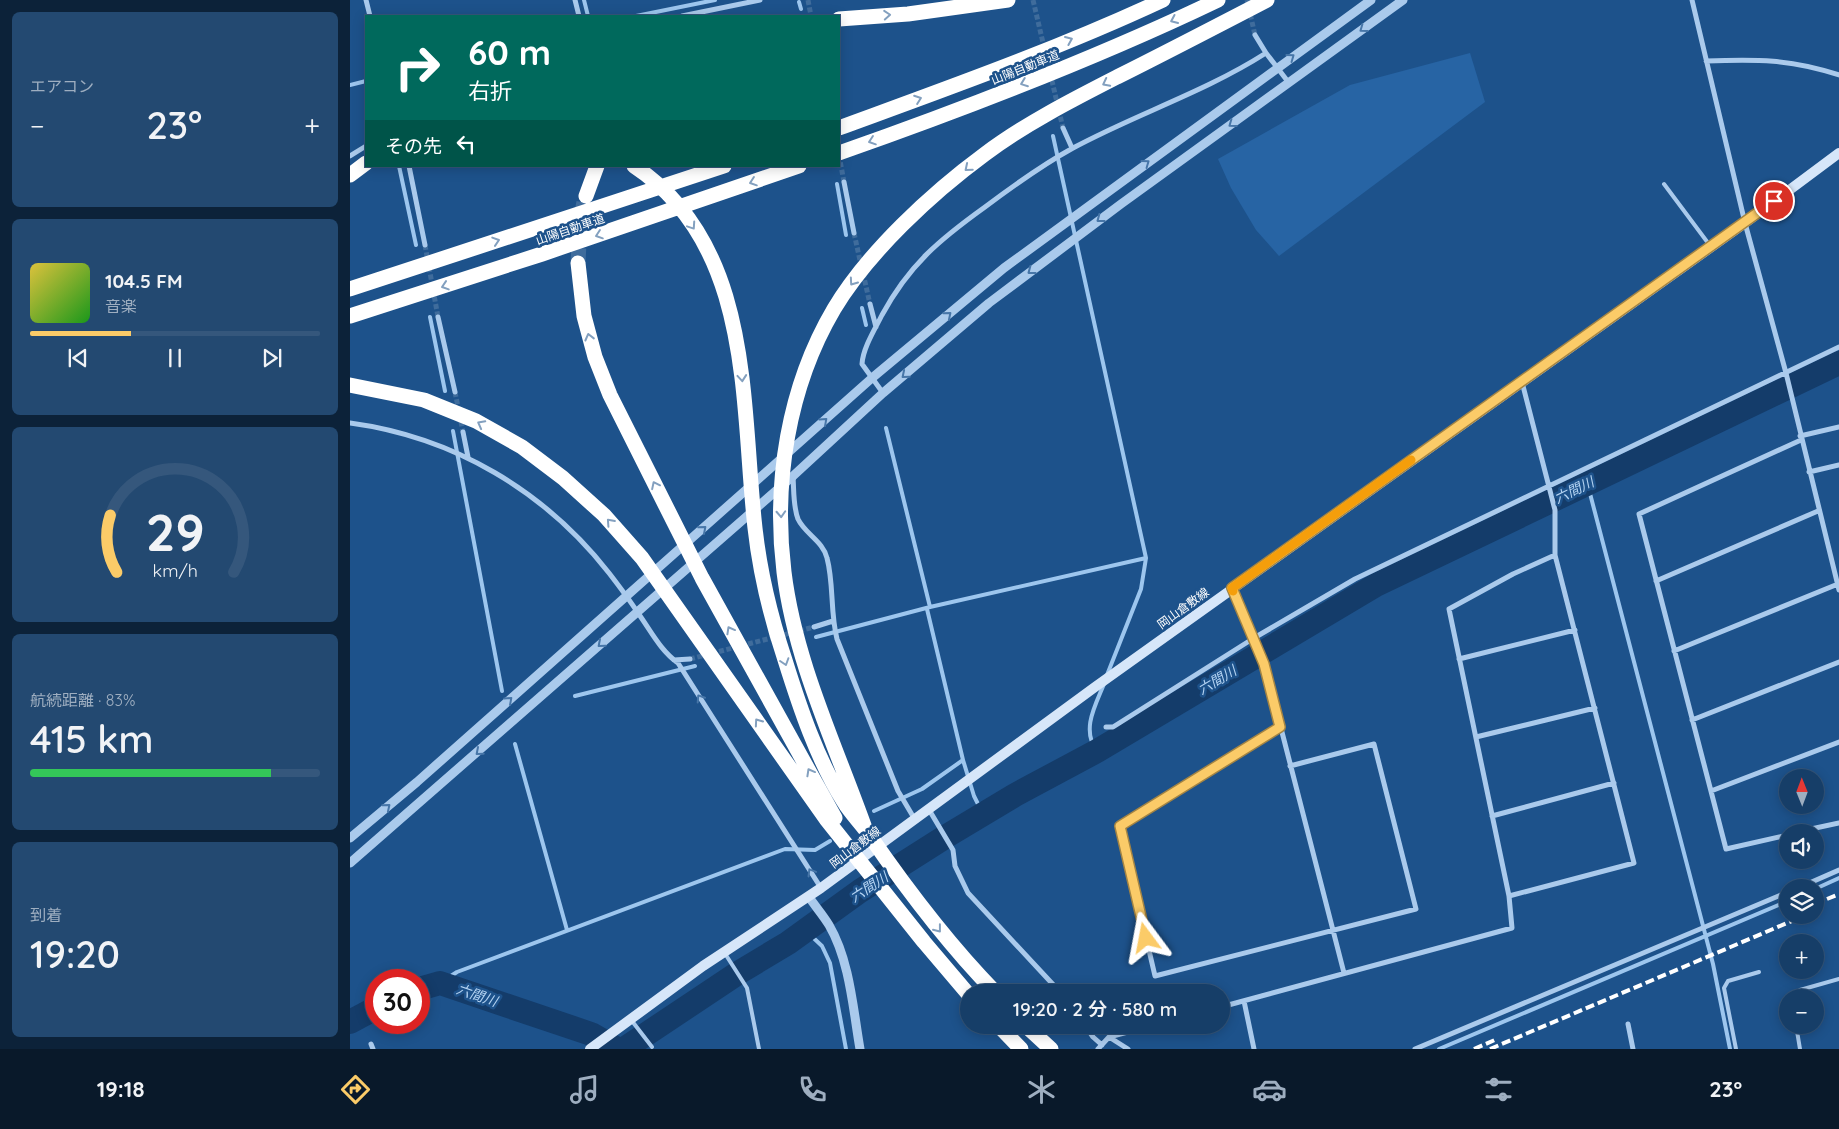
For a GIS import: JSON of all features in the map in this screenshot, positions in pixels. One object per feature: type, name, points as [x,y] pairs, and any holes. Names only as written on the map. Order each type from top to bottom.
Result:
[{"type":"highway","points":[[840,19],[908,14],[1008,0]]},
{"type":"highway","name":"山陽自動車道","points":[[840,128],[1020,60],[1163,0]]},
{"type":"highway","name":"山陽自動車道","points":[[840,153],[1035,79],[1123,43],[1218,0]]},
{"type":"highway","points":[[866,831],[823,718],[806,666],[791,611],[784,571],[780,500],[786,450],[796,396],[808,364],[834,309],[863,268],[894,232],[985,154],[1085,94],[1267,0]]},
{"type":"highway","points":[[350,175],[365,164]]},
{"type":"highway","points":[[586,196],[597,167]]},
{"type":"highway","points":[[635,167],[664,191],[683,213],[700,238],[728,296],[736,328],[760,564],[784,660],[812,738],[844,803],[943,935],[988,984]]},
{"type":"highway","name":"山陽自動車道","points":[[350,289],[721,167]]},
{"type":"highway","name":"山陽自動車道","points":[[350,316],[542,254],[796,167]]},
{"type":"highway","points":[[578,262],[584,316],[594,357],[610,395],[676,529],[849,846]]},
{"type":"highway","points":[[350,386],[424,400],[476,421],[522,447],[563,478],[604,515],[642,558],[675,603],[826,819],[849,846],[890,901],[960,984]]},
{"type":"highway","points":[[1007,1034],[1021,1049]]},
{"type":"highway","points":[[1035,1034],[1051,1049]]},
{"type":"main road","name":"岡山倉敷線","points":[[590,1049],[612,1033],[634,1023],[724,952],[811,900],[821,888],[964,781],[1745,223],[1839,153]]},
{"type":"street","points":[[366,0],[370,15]]},
{"type":"street","points":[[575,0],[579,15]]},
{"type":"street","points":[[687,15],[760,0]]},
{"type":"street","points":[[350,838],[417,782],[872,378],[1004,268],[1078,212],[1371,0]]},
{"type":"street","points":[[350,863],[793,476],[884,393],[989,303],[1082,233],[1403,0]]},
{"type":"street","points":[[1674,651],[1838,587],[1800,438],[1786,373],[1745,223],[1692,0]]},
{"type":"street","points":[[1256,35],[1266,53],[1289,83]]},
{"type":"street","points":[[884,393],[862,364],[863,359],[876,327],[894,293],[921,258],[958,226],[1072,148],[1199,89],[1266,53]]},
{"type":"street","points":[[1706,61],[1784,61],[1811,66],[1839,75]]},
{"type":"street","points":[[1063,128],[1072,148]]},
{"type":"street","points":[[350,156],[365,147]]},
{"type":"street","points":[[409,167],[425,245]]},
{"type":"street","points":[[844,182],[854,233]]},
{"type":"street","points":[[870,304],[876,327]]},
{"type":"street","points":[[438,316],[455,392]]},
{"type":"street","points":[[1106,727],[1114,727],[1355,580],[1550,488],[1839,347]]},
{"type":"street","points":[[1509,896],[1634,863],[1555,555],[1555,510],[1522,381]]},
{"type":"street","points":[[350,423],[404,434],[466,456],[523,489],[558,517],[595,555],[627,596],[667,655],[686,674],[821,888]]},
{"type":"street","points":[[1779,837],[1726,849],[1639,514],[1800,438],[1839,427]]},
{"type":"street","points":[[463,432],[466,456]]},
{"type":"street","points":[[1809,472],[1839,465]]},
{"type":"street","points":[[793,476],[794,500],[798,520],[820,542],[827,558],[833,622],[837,638],[898,791],[914,818]]},
{"type":"street","points":[[1656,581],[1818,511]]},
{"type":"street","points":[[1230,1005],[1512,928],[1509,896],[1449,609],[1513,574],[1555,555]]},
{"type":"street","points":[[1232,588],[1264,664],[1344,973]]},
{"type":"street","points":[[814,627],[833,622]]},
{"type":"street","points":[[1459,659],[1575,630]]},
{"type":"street","points":[[676,662],[690,659]]},
{"type":"street","points":[[1692,720],[1839,662]]},
{"type":"street","points":[[1476,737],[1595,708]]},
{"type":"street","points":[[1280,727],[1120,826],[1155,976],[1416,909],[1374,744],[1290,766]]},
{"type":"street","points":[[1711,791],[1839,742]]},
{"type":"street","points":[[1492,816],[1614,783]]},
{"type":"street","points":[[928,808],[953,850],[955,866],[968,894],[1052,984]]},
{"type":"street","points":[[1824,826],[1839,823]]},
{"type":"street","points":[[1818,879],[1839,870]]},
{"type":"street","points":[[1415,1049],[1779,896]]},
{"type":"street","points":[[811,900],[829,926],[847,976],[860,1049]]},
{"type":"street","points":[[1244,1001],[1254,1049]]},
{"type":"street","points":[[1628,1024],[1633,1049]]},
{"type":"street","points":[[1091,1034],[1100,1047],[1109,1037],[1120,1034]]},
{"type":"street","points":[[1109,1037],[1128,1049]]},
{"type":"lane","points":[[1664,184],[1711,247]]},
{"type":"lane","points":[[724,952],[747,988],[759,1049]]},
{"type":"lane","points":[[1736,1049],[1724,988],[1728,981],[1759,972]]},
{"type":"lane","points":[[1804,989],[1839,979]]},
{"type":"lane","points":[[634,1023],[652,1047]]},
{"type":"lane","points":[[1798,1034],[1800,1049]]},
{"type":"shaded area","points":[[1470,53],[1485,102],[1279,256],[1256,230],[1231,188],[1218,159],[1350,85]]},
{"type":"waterway","points":[[584,0],[588,15]]},
{"type":"waterway","points":[[641,15],[715,0]]},
{"type":"waterway","points":[[799,2],[801,9]]},
{"type":"waterway","points":[[350,85],[365,81]]},
{"type":"waterway","points":[[1053,136],[1146,558],[1141,589],[1107,675]]},
{"type":"waterway","points":[[399,167],[416,245]]},
{"type":"waterway","points":[[837,184],[846,235]]},
{"type":"waterway","points":[[862,308],[866,325]]},
{"type":"waterway","points":[[430,317],[445,391]]},
{"type":"waterway","name":"六間川","points":[[624,1049],[738,973],[788,943],[860,891],[945,837],[1015,795],[1097,751],[1376,585],[1839,363]]},
{"type":"waterway","points":[[886,428],[930,607]]},
{"type":"waterway","points":[[453,431],[502,691]]},
{"type":"waterway","points":[[1587,482],[1713,964],[1730,1049]]},
{"type":"waterway","points":[[816,637],[930,607],[1146,558]]},
{"type":"waterway","points":[[874,811],[922,789],[963,760],[927,609]]},
{"type":"waterway","points":[[575,696],[695,666]]},
{"type":"waterway","points":[[1097,751],[1092,743],[1090,726],[1091,718],[1104,684]]},
{"type":"waterway","points":[[515,744],[567,930]]},
{"type":"waterway","points":[[963,760],[974,796],[983,814]]},
{"type":"waterway","points":[[440,983],[457,972],[785,849],[815,850],[830,841]]},
{"type":"waterway","points":[[1824,885],[1839,878]]},
{"type":"waterway","points":[[1439,1049],[1779,905]]},
{"type":"waterway","points":[[805,930],[822,946],[830,963],[846,1049]]},
{"type":"waterway","name":"六間川","points":[[430,986],[440,983],[591,1034],[617,1049]]},
{"type":"waterway","name":"六間川","points":[[350,1022],[365,1014]]},
{"type":"tunnel","points":[[808,0],[811,15]]},
{"type":"tunnel","points":[[1033,0],[1063,128]]},
{"type":"tunnel","points":[[1247,0],[1255,35]]},
{"type":"tunnel","points":[[840,160],[844,182]]},
{"type":"tunnel","points":[[578,263],[580,222],[584,202]]},
{"type":"tunnel","points":[[854,233],[861,265]]},
{"type":"tunnel","points":[[425,245],[438,317]]},
{"type":"tunnel","points":[[863,273],[870,304]]},
{"type":"tunnel","points":[[455,392],[463,432]]},
{"type":"tunnel","points":[[690,659],[814,627]]},
{"type":"railway","points":[[1824,900],[1839,894]]},
{"type":"railway","points":[[1490,1049],[1785,924]]},
{"type":"railway","points":[[1474,1049],[1497,1039]]},
{"type":"slow traffic","points":[[1233,591],[1232,588],[1411,460]]},
{"type":"route","points":[[1146,938],[1120,826],[1280,727],[1264,664],[1232,588],[1774,201]]}]
